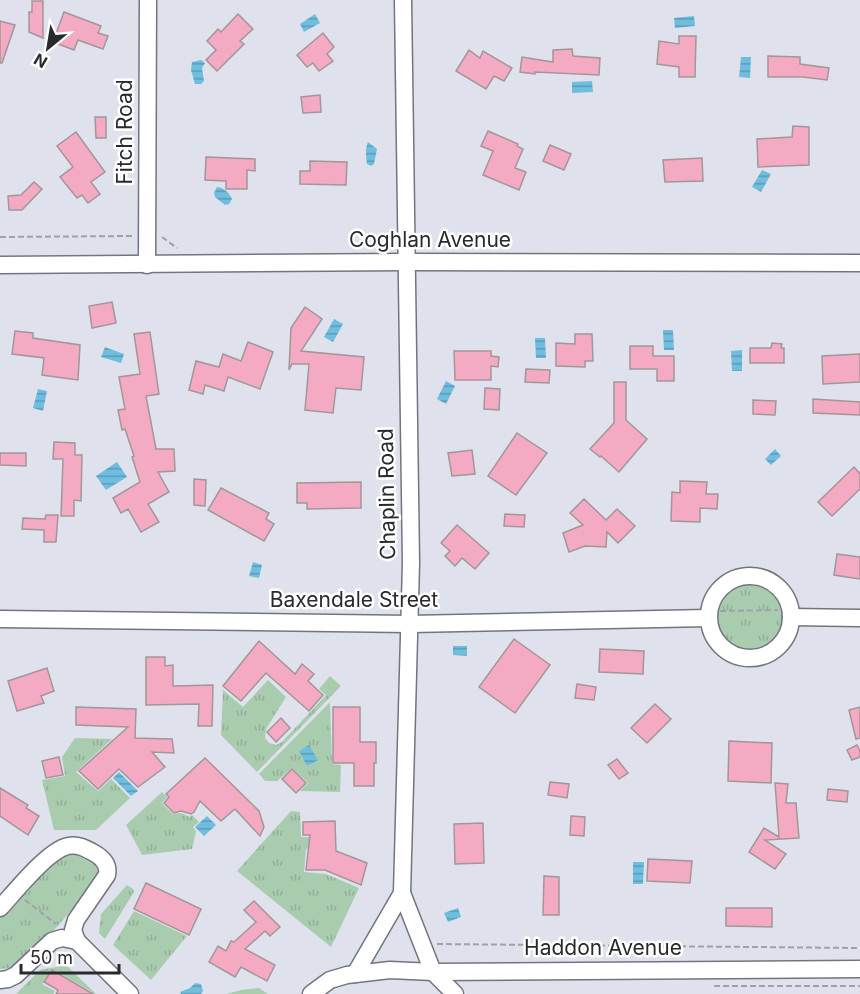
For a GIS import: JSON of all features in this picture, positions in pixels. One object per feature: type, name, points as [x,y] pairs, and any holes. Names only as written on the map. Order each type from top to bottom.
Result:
[{"type":"street","name":"Fitch Road","points":[[147,265],[148,0]]},
{"type":"street","name":"Chaplin Road","points":[[351,975],[402,893],[411,563],[403,0]]},
{"type":"street","name":"Coghlan Avenue","points":[[0,265],[860,262]]},
{"type":"street","points":[[749,576],[765,579],[778,588],[788,601],[790,613],[788,633],[779,646],[766,655],[750,659],[734,656],[721,647],[712,634],[709,614],[711,602],[720,588],[733,579],[749,576]]},
{"type":"street","points":[[790,613],[860,618]]},
{"type":"street","name":"Baxendale Street","points":[[0,619],[410,624],[709,614]]},
{"type":"street","points":[[0,908],[45,861],[60,849],[81,846],[101,857],[108,869],[107,875],[76,920],[74,930],[77,941],[130,994]]},
{"type":"street","points":[[402,893],[433,972],[455,994]]},
{"type":"street","points":[[0,980],[16,975],[52,941],[62,938],[77,941]]},
{"type":"street","name":"Haddon Avenue","points":[[351,975],[390,970],[433,972],[860,969]]},
{"type":"street","points":[[311,994],[330,980],[351,975]]},
{"type":"path","points":[[0,237],[147,236],[161,237],[177,248]]},
{"type":"path","points":[[709,614],[790,613]]},
{"type":"path","points":[[15,891],[77,941]]},
{"type":"path","points":[[422,944],[860,948]]},
{"type":"green space","points":[[750,576],[766,579],[779,588],[788,601],[791,617],[788,633],[779,646],[766,655],[750,658],[734,655],[721,646],[712,633],[709,617],[712,601],[721,588],[734,579]]},
{"type":"green space","points":[[330,676],[341,686],[257,772],[221,735],[223,690],[243,707],[268,680],[286,697],[266,729],[265,738],[269,743],[276,745],[282,742],[326,695],[319,689]]},
{"type":"green space","points":[[330,702],[332,764],[341,765],[340,792],[300,791],[308,783],[292,768],[277,781],[265,781],[259,774]]},
{"type":"green space","points":[[75,738],[112,739],[76,772],[98,791],[111,779],[130,798],[96,830],[54,830],[42,780],[65,776],[62,757]]},
{"type":"green space","points":[[162,792],[167,797],[162,803],[173,814],[181,813],[190,817],[192,815],[199,822],[193,827],[196,831],[192,849],[142,855],[126,825]]},
{"type":"green space","points":[[291,811],[300,812],[301,837],[320,837],[320,845],[306,849],[304,872],[326,874],[359,888],[331,947],[237,871]]},
{"type":"green space","points":[[67,850],[88,856],[98,866],[98,874],[93,885],[49,936],[12,968],[0,969],[0,913]]},
{"type":"green space","points":[[127,885],[134,892],[105,939],[99,933],[101,914]]},
{"type":"green space","points":[[134,911],[187,936],[151,980],[113,945]]},
{"type":"green space","points":[[66,965],[96,994],[92,994],[52,969],[42,984],[55,991],[53,994],[16,994],[40,970]]},
{"type":"green space","points":[[259,988],[268,994],[226,994],[241,990]]},
{"type":"water","points":[[315,14],[320,23],[304,32],[300,24]]},
{"type":"water","points":[[694,16],[695,26],[675,28],[674,18]]},
{"type":"water","points":[[741,57],[751,57],[750,78],[739,77]]},
{"type":"water","points":[[201,60],[205,63],[202,68],[204,81],[201,84],[195,84],[191,70],[192,62]]},
{"type":"water","points":[[592,81],[593,92],[572,93],[572,82]]},
{"type":"water","points":[[368,142],[377,149],[374,164],[371,166],[367,164]]},
{"type":"water","points":[[762,170],[771,174],[761,192],[752,187]]},
{"type":"water","points":[[217,187],[230,195],[232,199],[229,204],[225,205],[215,197]]},
{"type":"water","points":[[334,319],[343,324],[333,342],[324,337]]},
{"type":"water","points":[[663,330],[673,330],[674,350],[664,350]]},
{"type":"water","points":[[535,338],[545,338],[546,358],[536,358]]},
{"type":"water","points":[[105,347],[124,354],[121,363],[101,357]]},
{"type":"water","points":[[742,350],[742,371],[732,371],[731,351]]},
{"type":"water","points":[[446,381],[455,386],[446,404],[437,399]]},
{"type":"water","points":[[38,389],[47,391],[43,411],[33,408]]},
{"type":"water","points":[[775,449],[781,456],[771,465],[765,459]]},
{"type":"water","points":[[117,462],[127,477],[106,490],[96,476]]},
{"type":"water","points":[[253,562],[262,565],[259,578],[249,576]]},
{"type":"water","points":[[453,646],[467,646],[467,656],[453,655]]},
{"type":"water","points":[[309,745],[318,760],[307,766],[299,751]]},
{"type":"water","points":[[119,772],[138,791],[131,796],[113,778]]},
{"type":"water","points":[[207,816],[216,825],[204,836],[195,827]]},
{"type":"water","points":[[633,862],[644,862],[643,884],[633,884]]},
{"type":"water","points":[[458,908],[461,917],[448,922],[444,913]]},
{"type":"water","points":[[195,983],[201,984],[203,991],[201,994],[181,994],[180,992]]},
{"type":"building","points":[[32,1],[43,1],[43,38],[29,32],[29,12],[32,12]]},
{"type":"building","points":[[64,12],[101,26],[98,33],[108,36],[103,49],[78,40],[74,50],[53,42]]},
{"type":"building","points":[[238,14],[253,29],[240,41],[244,44],[217,71],[206,60],[216,50],[207,41],[218,29],[221,32]]},
{"type":"building","points":[[0,21],[15,25],[2,63],[0,63]]},
{"type":"building","points":[[323,33],[334,47],[327,54],[333,61],[319,71],[313,63],[307,67],[297,55]]},
{"type":"building","points":[[679,36],[696,36],[695,77],[679,77],[679,67],[657,64],[659,41],[679,44]]},
{"type":"building","points":[[572,49],[573,56],[600,58],[599,75],[520,72],[522,57],[553,62],[553,50]]},
{"type":"building","points":[[469,50],[480,58],[483,51],[512,68],[504,81],[494,76],[486,89],[456,71]]},
{"type":"building","points":[[768,56],[800,57],[800,64],[829,68],[827,80],[768,77]]},
{"type":"building","points":[[320,95],[321,112],[303,113],[301,97]]},
{"type":"building","points":[[95,117],[106,117],[106,138],[96,138]]},
{"type":"building","points":[[793,126],[809,127],[809,165],[758,167],[757,139],[792,137]]},
{"type":"building","points":[[488,131],[518,144],[517,146],[523,149],[515,168],[526,172],[519,190],[483,175],[493,151],[481,146]]},
{"type":"building","points":[[76,132],[105,172],[91,182],[100,194],[88,203],[82,195],[77,198],[60,177],[73,167],[57,146]]},
{"type":"building","points":[[550,145],[571,154],[564,170],[543,161]]},
{"type":"building","points":[[206,157],[255,159],[255,171],[247,170],[247,189],[226,189],[226,181],[205,180]]},
{"type":"building","points":[[702,158],[703,181],[665,182],[663,160]]},
{"type":"building","points":[[310,161],[347,162],[346,185],[300,184],[300,171],[310,171]]},
{"type":"building","points":[[34,182],[42,189],[22,210],[9,210],[8,196],[21,195]]},
{"type":"building","points":[[112,302],[116,323],[92,328],[89,306]]},
{"type":"building","points":[[305,307],[322,319],[301,351],[364,357],[361,390],[336,388],[333,413],[305,410],[309,364],[292,364],[289,370],[291,328]]},
{"type":"building","points":[[15,331],[33,333],[33,338],[80,345],[78,380],[42,375],[44,358],[12,354]]},
{"type":"building","points":[[150,332],[159,394],[146,396],[156,449],[174,449],[175,471],[158,472],[169,492],[148,504],[159,522],[141,532],[128,509],[121,513],[113,498],[140,482],[125,429],[122,430],[118,410],[125,409],[119,377],[140,374],[134,334]]},
{"type":"building","points":[[575,334],[592,334],[593,361],[585,361],[585,367],[556,366],[556,343],[575,344]]},
{"type":"building","points":[[248,342],[273,352],[260,389],[228,377],[224,391],[205,385],[203,394],[189,390],[196,361],[219,367],[223,354],[241,361]]},
{"type":"building","points":[[772,343],[782,344],[784,363],[750,363],[750,348],[771,348]]},
{"type":"building","points":[[630,346],[653,346],[653,356],[674,356],[674,381],[657,381],[657,369],[630,369]]},
{"type":"building","points":[[454,351],[491,351],[491,356],[499,357],[498,367],[491,366],[491,380],[455,380]]},
{"type":"building","points":[[860,354],[860,382],[823,384],[822,356]]},
{"type":"building","points":[[526,369],[550,370],[549,383],[525,382]]},
{"type":"building","points":[[614,382],[626,382],[626,420],[647,439],[619,472],[590,449],[614,423]]},
{"type":"building","points":[[485,388],[500,389],[499,410],[484,409]]},
{"type":"building","points":[[813,399],[860,402],[860,415],[813,413]]},
{"type":"building","points":[[753,400],[776,401],[775,415],[753,414]]},
{"type":"building","points":[[517,433],[547,453],[516,495],[488,476]]},
{"type":"building","points":[[54,442],[75,443],[75,455],[82,455],[81,501],[74,500],[74,516],[61,516],[63,459],[53,459]]},
{"type":"building","points":[[472,450],[475,474],[452,476],[448,453]]},
{"type":"building","points":[[0,453],[26,453],[26,466],[0,465]]},
{"type":"building","points":[[854,467],[860,474],[860,489],[832,516],[818,502]]},
{"type":"building","points":[[194,479],[206,480],[205,506],[194,505]]},
{"type":"building","points":[[680,481],[707,482],[706,494],[718,494],[717,509],[700,508],[700,522],[671,521],[672,492],[680,493]]},
{"type":"building","points":[[361,482],[361,508],[307,509],[307,503],[297,503],[297,483]]},
{"type":"building","points":[[221,488],[269,513],[266,519],[274,524],[264,541],[208,510]]},
{"type":"building","points":[[584,499],[606,520],[617,509],[635,526],[618,543],[607,532],[606,547],[585,546],[569,552],[563,533],[583,525],[570,513]]},
{"type":"building","points":[[505,514],[525,515],[524,527],[504,526]]},
{"type":"building","points":[[46,515],[58,515],[56,542],[44,542],[44,530],[22,529],[23,518],[45,519]]},
{"type":"building","points":[[457,525],[489,553],[475,569],[462,558],[455,566],[445,556],[450,551],[441,543]]},
{"type":"building","points":[[837,554],[860,557],[860,579],[834,575]]},
{"type":"building","points":[[514,639],[550,665],[515,713],[479,687]]},
{"type":"building","points":[[259,641],[295,674],[302,664],[314,674],[308,681],[323,695],[309,711],[266,673],[241,701],[223,686]]},
{"type":"building","points":[[600,649],[644,651],[643,674],[599,672]]},
{"type":"building","points":[[146,657],[165,657],[165,666],[173,665],[173,686],[213,685],[212,726],[198,726],[199,704],[146,705]]},
{"type":"building","points":[[47,668],[54,691],[41,696],[44,703],[17,711],[8,681]]},
{"type":"building","points":[[577,684],[596,687],[594,700],[575,698]]},
{"type":"building","points":[[655,704],[671,719],[647,743],[631,728]]},
{"type":"building","points":[[76,707],[136,709],[135,738],[172,739],[174,753],[152,752],[165,767],[138,787],[119,769],[98,789],[79,771],[128,727],[76,725]]},
{"type":"building","points":[[333,707],[360,707],[360,742],[376,742],[374,786],[354,786],[354,763],[333,763]]},
{"type":"building","points":[[860,707],[860,738],[856,739],[849,710]]},
{"type":"building","points":[[281,718],[290,728],[276,742],[267,732]]},
{"type":"building","points":[[729,741],[772,743],[771,783],[728,781]]},
{"type":"building","points":[[857,745],[860,757],[852,760],[847,750]]},
{"type":"building","points":[[59,757],[63,775],[46,778],[42,761]]},
{"type":"building","points":[[205,758],[259,811],[264,827],[260,836],[235,809],[221,821],[200,801],[191,814],[181,811],[174,813],[164,803],[169,797],[166,794]]},
{"type":"building","points":[[617,759],[628,773],[619,779],[608,765]]},
{"type":"building","points":[[292,769],[306,783],[296,793],[282,779]]},
{"type":"building","points":[[550,782],[569,784],[567,798],[548,795]]},
{"type":"building","points":[[775,783],[788,784],[786,803],[796,803],[799,838],[765,840],[786,854],[775,869],[749,852],[764,828],[779,837]]},
{"type":"building","points":[[0,788],[28,805],[26,808],[39,816],[28,835],[0,816]]},
{"type":"building","points":[[828,789],[848,791],[847,802],[827,800]]},
{"type":"building","points":[[571,816],[585,817],[584,836],[570,835]]},
{"type":"building","points":[[335,821],[336,851],[367,863],[361,885],[325,870],[306,870],[310,835],[303,835],[303,822]]},
{"type":"building","points":[[483,823],[484,863],[455,864],[454,824]]},
{"type":"building","points":[[648,859],[692,861],[690,883],[647,881]]},
{"type":"building","points":[[544,876],[559,877],[559,915],[543,915]]},
{"type":"building","points":[[146,883],[201,909],[189,935],[134,909]]},
{"type":"building","points":[[254,901],[280,927],[270,936],[265,931],[245,949],[275,965],[267,981],[241,967],[235,977],[209,962],[218,946],[226,951],[231,941],[234,942],[256,922],[244,910]]},
{"type":"building","points":[[726,908],[772,908],[772,927],[726,926]]},
{"type":"building","points":[[52,970],[93,994],[56,994],[58,990],[44,982]]}]
